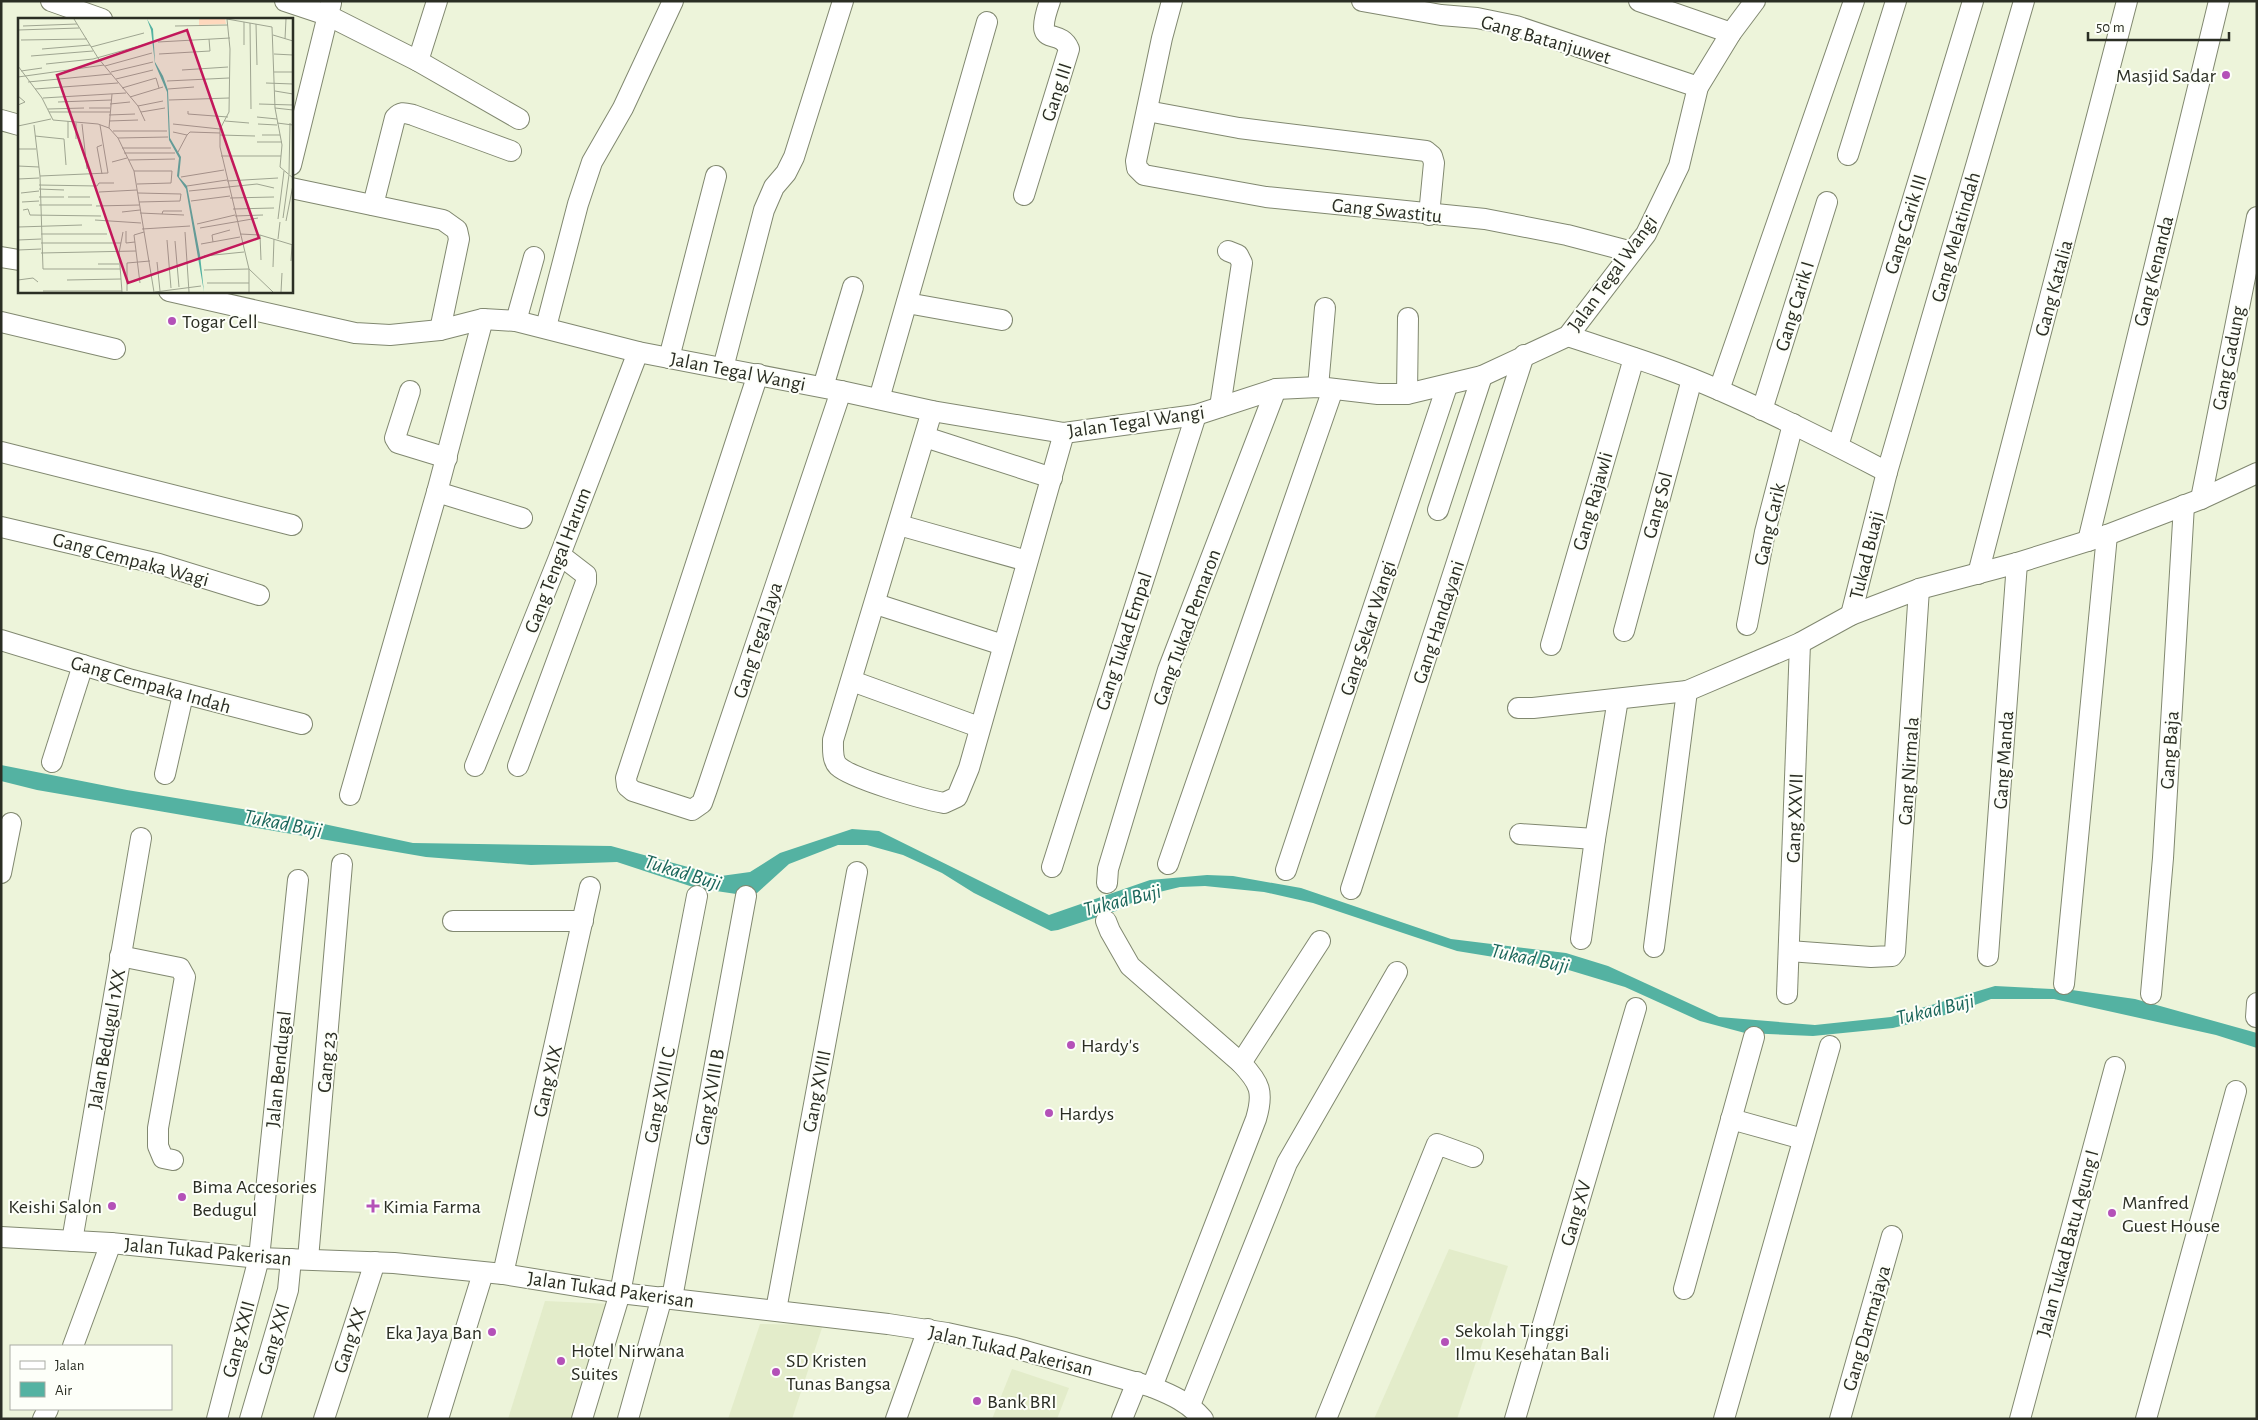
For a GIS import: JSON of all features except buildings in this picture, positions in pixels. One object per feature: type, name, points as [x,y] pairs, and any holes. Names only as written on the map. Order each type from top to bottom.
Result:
[{"type":"street","points":[[51,1],[99,18]]},
{"type":"street","points":[[285,1],[330,8],[519,119]]},
{"type":"street","points":[[418,61],[438,1]]},
{"type":"street","points":[[546,327],[578,204],[592,162],[623,108],[673,1]]},
{"type":"street","points":[[723,368],[764,210],[774,187],[786,174],[794,158],[843,1]]},
{"type":"street","name":"Gang III","points":[[1024,194],[1069,49],[1068,45],[1047,34],[1044,29],[1043,20],[1050,1]]},
{"type":"street","points":[[1172,1],[1162,38],[1147,111],[1238,128],[1426,151],[1432,156],[1434,163],[1429,215]]},
{"type":"street","name":"Gang Batanjuwet","points":[[1362,1],[1441,15],[1477,18],[1516,26],[1698,87]]},
{"type":"street","points":[[1639,1],[1731,33]]},
{"type":"street","name":"Jalan Tegal Wangi","points":[[173,292],[355,333],[390,335],[440,330],[483,319],[516,321],[546,327],[638,352],[758,374],[932,411],[1064,433],[1196,415],[1276,389],[1325,388],[1378,394],[1406,394],[1447,386],[1482,376],[1568,336],[1646,234],[1678,166],[1698,87],[1731,33],[1755,1]]},
{"type":"street","points":[[1719,390],[1854,1]]},
{"type":"street","points":[[1848,155],[1896,1]]},
{"type":"street","name":"Gang Carik III","points":[[1838,446],[1972,1]]},
{"type":"street","name":"Gang Melatindah","points":[[1887,472],[2024,1]]},
{"type":"street","name":"Gang Katalia","points":[[1978,574],[2127,1]]},
{"type":"street","name":"Gang Kenanda","points":[[2088,541],[2219,1]]},
{"type":"street","points":[[292,161],[330,8]]},
{"type":"street","points":[[879,399],[987,22]]},
{"type":"street","name":"Gang Swastitu","points":[[1147,111],[1136,162],[1140,173],[1165,180],[1266,197],[1429,215],[1485,219],[1567,235],[1632,252]]},
{"type":"street","points":[[373,205],[395,118],[403,112],[511,151]]},
{"type":"street","points":[[1,120],[18,125]]},
{"type":"street","points":[[669,358],[716,176]]},
{"type":"street","points":[[292,188],[444,220],[457,230],[459,239],[440,330]]},
{"type":"street","name":"Gang Carik I","points":[[1762,410],[1826,202]]},
{"type":"street","name":"Gang Gadung","points":[[2192,502],[2257,217]]},
{"type":"street","points":[[1220,407],[1242,263],[1238,255],[1228,251]]},
{"type":"street","points":[[1,257],[18,260]]},
{"type":"street","points":[[516,321],[534,257]]},
{"type":"street","points":[[832,389],[853,288]]},
{"type":"street","points":[[908,303],[1002,320]]},
{"type":"street","points":[[1168,864],[1325,388],[1324,308]]},
{"type":"street","points":[[1406,394],[1408,318]]},
{"type":"street","points":[[350,795],[438,492],[483,319]]},
{"type":"street","points":[[1,322],[115,349]]},
{"type":"street","points":[[1568,336],[1634,358],[1719,390],[1793,424],[1887,472]]},
{"type":"street","name":"Gang Tengal Harum","points":[[475,766],[560,555],[638,352]]},
{"type":"street","name":"Gang Handayani","points":[[1351,889],[1524,356]]},
{"type":"street","name":"Gang Rajawli","points":[[1551,644],[1634,358]]},
{"type":"street","name":"Gang Tegal Jaya","points":[[758,374],[626,778],[627,786],[638,793],[692,810],[702,802],[832,389]]},
{"type":"street","points":[[1438,510],[1482,376]]},
{"type":"street","name":"Gang Sol","points":[[1624,631],[1692,379]]},
{"type":"street","name":"Gang Sekar Wangi","points":[[1286,870],[1447,386]]},
{"type":"street","name":"Gang Tukad Pemaron","points":[[1107,876],[1168,670],[1276,389]]},
{"type":"street","points":[[410,391],[395,438],[398,442],[446,458]]},
{"type":"street","points":[[932,411],[876,604],[833,740],[833,753],[836,764],[844,771],[877,784],[944,803],[957,797],[963,784],[1064,433]]},
{"type":"street","name":"Gang Tukad Empal","points":[[1052,867],[1196,415]]},
{"type":"street","name":"Gang Carik","points":[[1747,625],[1765,532],[1793,424]]},
{"type":"street","points":[[925,437],[1052,478]]},
{"type":"street","points":[[1,452],[292,525]]},
{"type":"street","name":"Tukad Buaji","points":[[1851,616],[1887,472]]},
{"type":"street","name":"Tukad Buaji","points":[[1851,616],[1919,589],[2017,563],[2108,535],[2192,502],[2257,473]]},
{"type":"street","points":[[438,492],[522,518]]},
{"type":"street","name":"Gang Baja","points":[[2151,994],[2192,502]]},
{"type":"street","points":[[899,525],[1027,561]]},
{"type":"street","name":"Gang Cempaka Wagi","points":[[1,527],[159,564],[259,595]]},
{"type":"street","points":[[2064,984],[2108,535]]},
{"type":"street","points":[[518,766],[586,582],[586,575],[560,555]]},
{"type":"street","name":"Gang Manda","points":[[1988,956],[2017,563]]},
{"type":"street","name":"Gang Nirmala","points":[[1790,951],[1871,957],[1892,956],[1896,952],[1919,589]]},
{"type":"street","points":[[876,604],[1002,644]]},
{"type":"street","points":[[1518,708],[1687,691],[1800,643],[1851,616]]},
{"type":"street","name":"Gang Cempaka Indah","points":[[2,642],[183,695],[302,724]]},
{"type":"street","name":"Gang XXVII","points":[[1787,994],[1800,643]]},
{"type":"street","points":[[52,762],[83,665]]},
{"type":"street","points":[[852,682],[979,727]]},
{"type":"street","points":[[1654,947],[1687,691]]},
{"type":"street","points":[[165,774],[183,695]]},
{"type":"street","points":[[1582,939],[1595,839],[1618,699]]},
{"type":"street","points":[[1,873],[11,823]]},
{"type":"street","points":[[1520,834],[1595,839]]},
{"type":"street","name":"Jalan Bedugul 1XX","points":[[72,1241],[141,838]]},
{"type":"street","name":"Gang 23","points":[[300,1259],[342,864]]},
{"type":"street","name":"Gang XVIII","points":[[776,1310],[857,872]]},
{"type":"street","name":"Jalan Bendugal","points":[[259,1258],[298,880]]},
{"type":"street","name":"Gang XIX","points":[[438,1419],[493,1273],[590,887]]},
{"type":"street","name":"Gang XVIII C","points":[[582,1419],[620,1293],[697,896]]},
{"type":"street","name":"Gang XVIII B","points":[[628,1419],[667,1297],[746,896]]},
{"type":"street","points":[[453,921],[583,921]]},
{"type":"street","points":[[1106,921],[1130,966],[1241,1063],[1257,1079],[1259,1094],[1257,1114],[1144,1384],[1122,1419]]},
{"type":"street","points":[[1241,1063],[1320,940]]},
{"type":"street","points":[[120,956],[180,968],[185,976],[158,1128],[158,1146],[163,1158],[173,1160]]},
{"type":"street","points":[[1196,1412],[1287,1163],[1397,972]]},
{"type":"street","name":"Gang XV","points":[[1515,1419],[1636,1008]]},
{"type":"street","points":[[1684,1289],[1754,1037]]},
{"type":"street","points":[[1724,1419],[1830,1046]]},
{"type":"street","name":"Jalan Tukad Batu Agung I","points":[[2020,1419],[2115,1067]]},
{"type":"street","points":[[2146,1419],[2236,1091]]},
{"type":"street","points":[[1731,1119],[1803,1139]]},
{"type":"street","points":[[1326,1419],[1437,1144],[1473,1157]]},
{"type":"street","name":"Gang Darmajaya","points":[[1840,1419],[1892,1236]]},
{"type":"street","name":"Jalan Tukad Pakerisan","points":[[1,1237],[110,1243],[259,1258],[375,1262],[493,1273],[620,1293],[928,1329],[1015,1348],[1144,1384],[1173,1395],[1196,1412]]},
{"type":"street","points":[[73,1345],[110,1243]]},
{"type":"street","name":"Gang XXII","points":[[217,1419],[259,1258]]},
{"type":"street","name":"Gang XXI","points":[[250,1419],[288,1290],[300,1259]]},
{"type":"street","name":"Gang XX","points":[[324,1419],[375,1262]]},
{"type":"street","points":[[896,1419],[928,1329]]},
{"type":"shaded area","name":"Sekolah Tinggi Ilmu Kesehatan Bali","points":[[1449,1249],[1508,1266],[1457,1419],[1374,1419]]},
{"type":"shaded area","name":"Hotel Nirwana Suites","points":[[545,1301],[612,1304],[578,1419],[508,1419]]},
{"type":"shaded area","name":"SD Kristen Tunas Bangsa","points":[[760,1324],[823,1325],[792,1419],[728,1419]]},
{"type":"shaded area","points":[[1012,1369],[1069,1388],[1057,1419],[992,1419]]},
{"type":"water","name":"Tukad Buji","points":[[1,765],[127,790],[291,817],[413,843],[611,846],[721,876],[750,872],[780,853],[852,829],[879,831],[1049,915],[1150,880],[1207,875],[1233,876],[1301,888],[1451,939],[1566,953],[1608,966],[1719,1017],[1815,1025],[1891,1017],[1995,986],[2072,990],[2135,999],[2257,1033],[2257,1048],[2216,1035],[2054,999],[1991,999],[1953,1013],[1893,1028],[1813,1036],[1745,1033],[1700,1021],[1625,987],[1562,968],[1457,951],[1313,903],[1264,892],[1205,886],[1180,887],[1147,895],[1116,911],[1051,931],[974,893],[942,873],[903,855],[867,845],[838,845],[789,864],[757,893],[743,895],[696,888],[617,862],[531,865],[426,857],[37,790],[1,781]]},
{"type":"place","name":"Masjid Sadar","points":[[2226,75]]},
{"type":"place","name":"Togar Cell","points":[[172,321]]},
{"type":"place","name":"Hardy's","points":[[1071,1045]]},
{"type":"place","name":"Hardys","points":[[1049,1113]]},
{"type":"place","name":"Bima Accesories Bedugul","points":[[182,1197]]},
{"type":"place","name":"Keishi Salon","points":[[112,1206]]},
{"type":"place","name":"Kimia Farma","points":[[373,1206]]},
{"type":"place","name":"Manfred Guest House","points":[[2112,1213]]},
{"type":"place","name":"Eka Jaya Ban","points":[[492,1332]]},
{"type":"place","name":"Sekolah Tinggi Ilmu Kesehatan Bali","points":[[1445,1342]]},
{"type":"place","name":"Hotel Nirwana Suites","points":[[561,1361]]},
{"type":"place","name":"SD Kristen Tunas Bangsa","points":[[776,1372]]},
{"type":"place","name":"Bank BRI","points":[[977,1401]]}]
